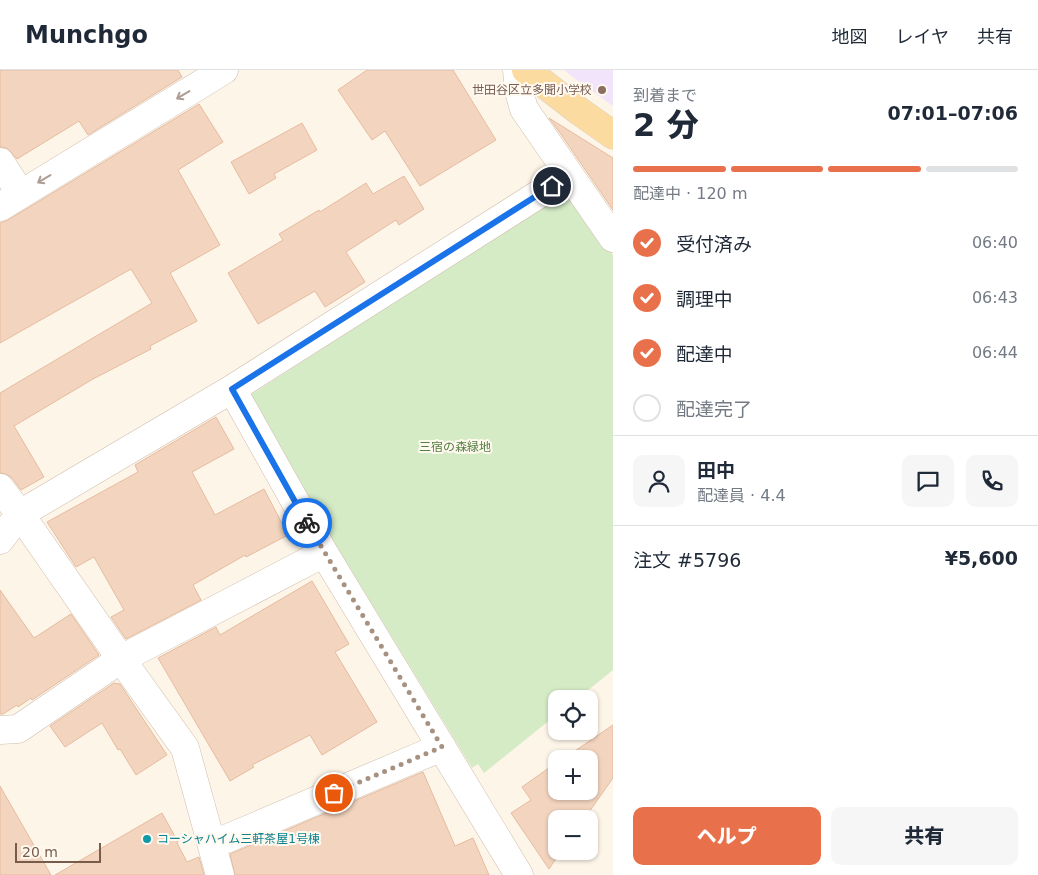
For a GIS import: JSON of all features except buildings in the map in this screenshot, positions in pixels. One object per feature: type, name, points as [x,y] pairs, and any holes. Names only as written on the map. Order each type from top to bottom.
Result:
[{"type":"main road","points":[[526,70],[578,111],[613,135]]},
{"type":"street","points":[[0,162],[10,200],[224,70]]},
{"type":"street","points":[[517,70],[518,91],[524,109],[613,238]]},
{"type":"street","points":[[0,540],[20,514],[232,389],[569,175]]},
{"type":"street","points":[[232,389],[324,552],[519,875]]},
{"type":"street","points":[[0,488],[186,748],[220,875]]},
{"type":"street","points":[[0,730],[18,729],[121,659],[324,552]]},
{"type":"street","points":[[211,842],[226,839],[442,747]]},
{"type":"shaded area","name":"世田谷区立多聞小学校","points":[[565,70],[613,70],[613,106],[570,75]]},
{"type":"green space","name":"三宿の森緑地","points":[[557,198],[574,201],[613,255],[613,670],[588,690],[548,690],[548,721],[484,773],[478,764],[472,768],[250,405],[252,394]]},
{"type":"way so far","points":[[307,523],[442,747],[334,793]]},
{"type":"place","name":"世田谷区立多聞小学校","points":[[602,90]]},
{"type":"place","name":"コーシャハイム三軒茶屋1号棟","points":[[147,839]]},
{"type":"route","points":[[307,523],[232,389],[552,186]]}]
